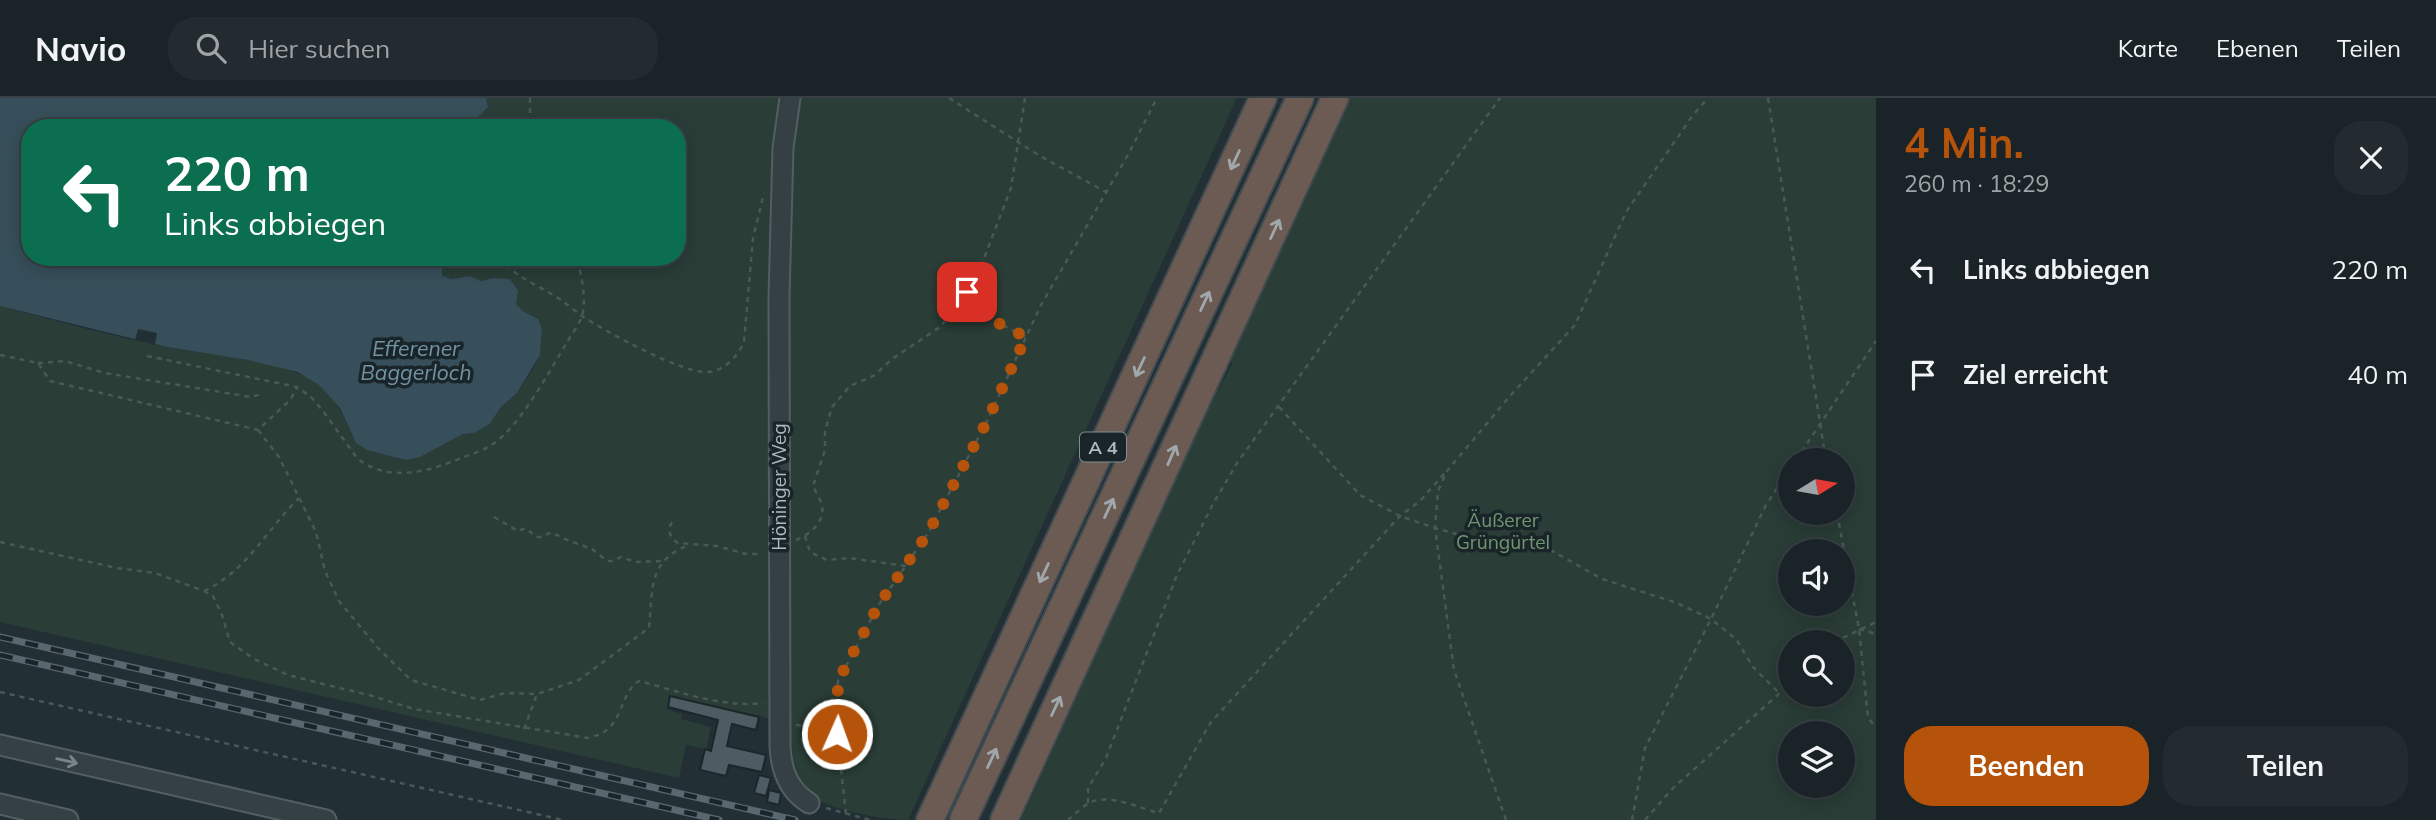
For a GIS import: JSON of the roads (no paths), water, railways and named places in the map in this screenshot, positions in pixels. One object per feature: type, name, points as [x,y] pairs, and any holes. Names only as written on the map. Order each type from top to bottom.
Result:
[{"type":"highway","name":"A 4","points":[[930,820],[1263,98]]},
{"type":"highway","name":"A 4","points":[[963,820],[1300,98]]},
{"type":"highway","points":[[1006,816],[1335,98]]},
{"type":"highway","points":[[1195,402],[1286,127]]},
{"type":"street","name":"Höninger Weg","points":[[790,98],[783,148],[780,245],[780,724],[784,772],[793,790],[809,803]]},
{"type":"street","points":[[0,746],[326,820]]},
{"type":"street","points":[[0,804],[68,820]]},
{"type":"water","name":"Efferener Baggerloch","points":[[0,98],[486,98],[488,107],[476,119],[21,119],[21,266],[442,266],[442,275],[450,279],[470,276],[481,281],[492,278],[510,279],[518,291],[516,304],[524,312],[538,319],[542,329],[540,355],[517,393],[500,408],[490,424],[474,433],[463,434],[420,457],[406,460],[367,450],[356,443],[340,408],[319,385],[298,372],[248,360],[167,347],[0,306]]},
{"type":"railway","points":[[0,637],[795,820]]},
{"type":"railway","points":[[0,655],[719,820]]},
{"type":"park label","name":"Äußerer Grüngürtel","points":[[1503,531]]}]
